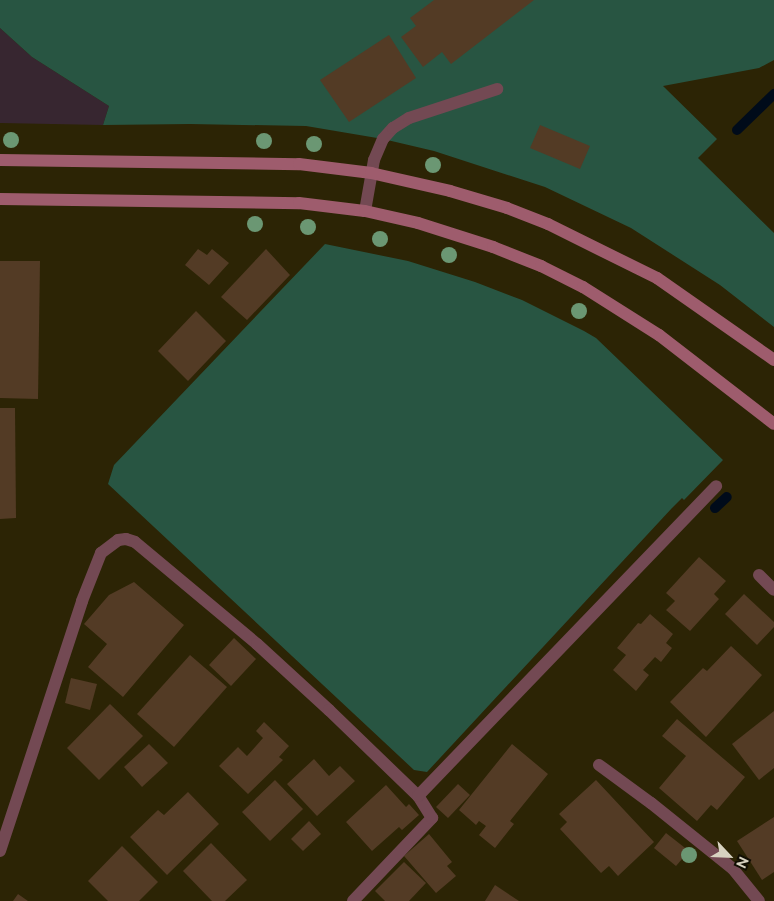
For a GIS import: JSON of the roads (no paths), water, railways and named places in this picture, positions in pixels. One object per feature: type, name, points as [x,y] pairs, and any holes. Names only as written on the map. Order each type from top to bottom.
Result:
[{"type":"street","points":[[365,211],[371,173],[383,139],[393,128],[409,118],[497,89]]},
{"type":"street","points":[[0,160],[299,164],[371,173],[450,191],[507,208],[592,244],[657,278],[774,360]]},
{"type":"street","points":[[0,199],[299,203],[365,211],[418,223],[492,247],[541,266],[583,287],[660,335],[774,424]]},
{"type":"street","points":[[418,796],[716,486]]},
{"type":"street","points":[[0,851],[6,815],[96,563],[108,545],[126,539],[144,548],[257,644],[418,796],[432,818],[353,901]]},
{"type":"street","points":[[758,575],[774,590]]},
{"type":"street","points":[[599,765],[651,803],[733,869],[759,901]]},
{"type":"waterway","points":[[737,130],[774,94]]},
{"type":"waterway","points":[[715,508],[727,497]]}]
